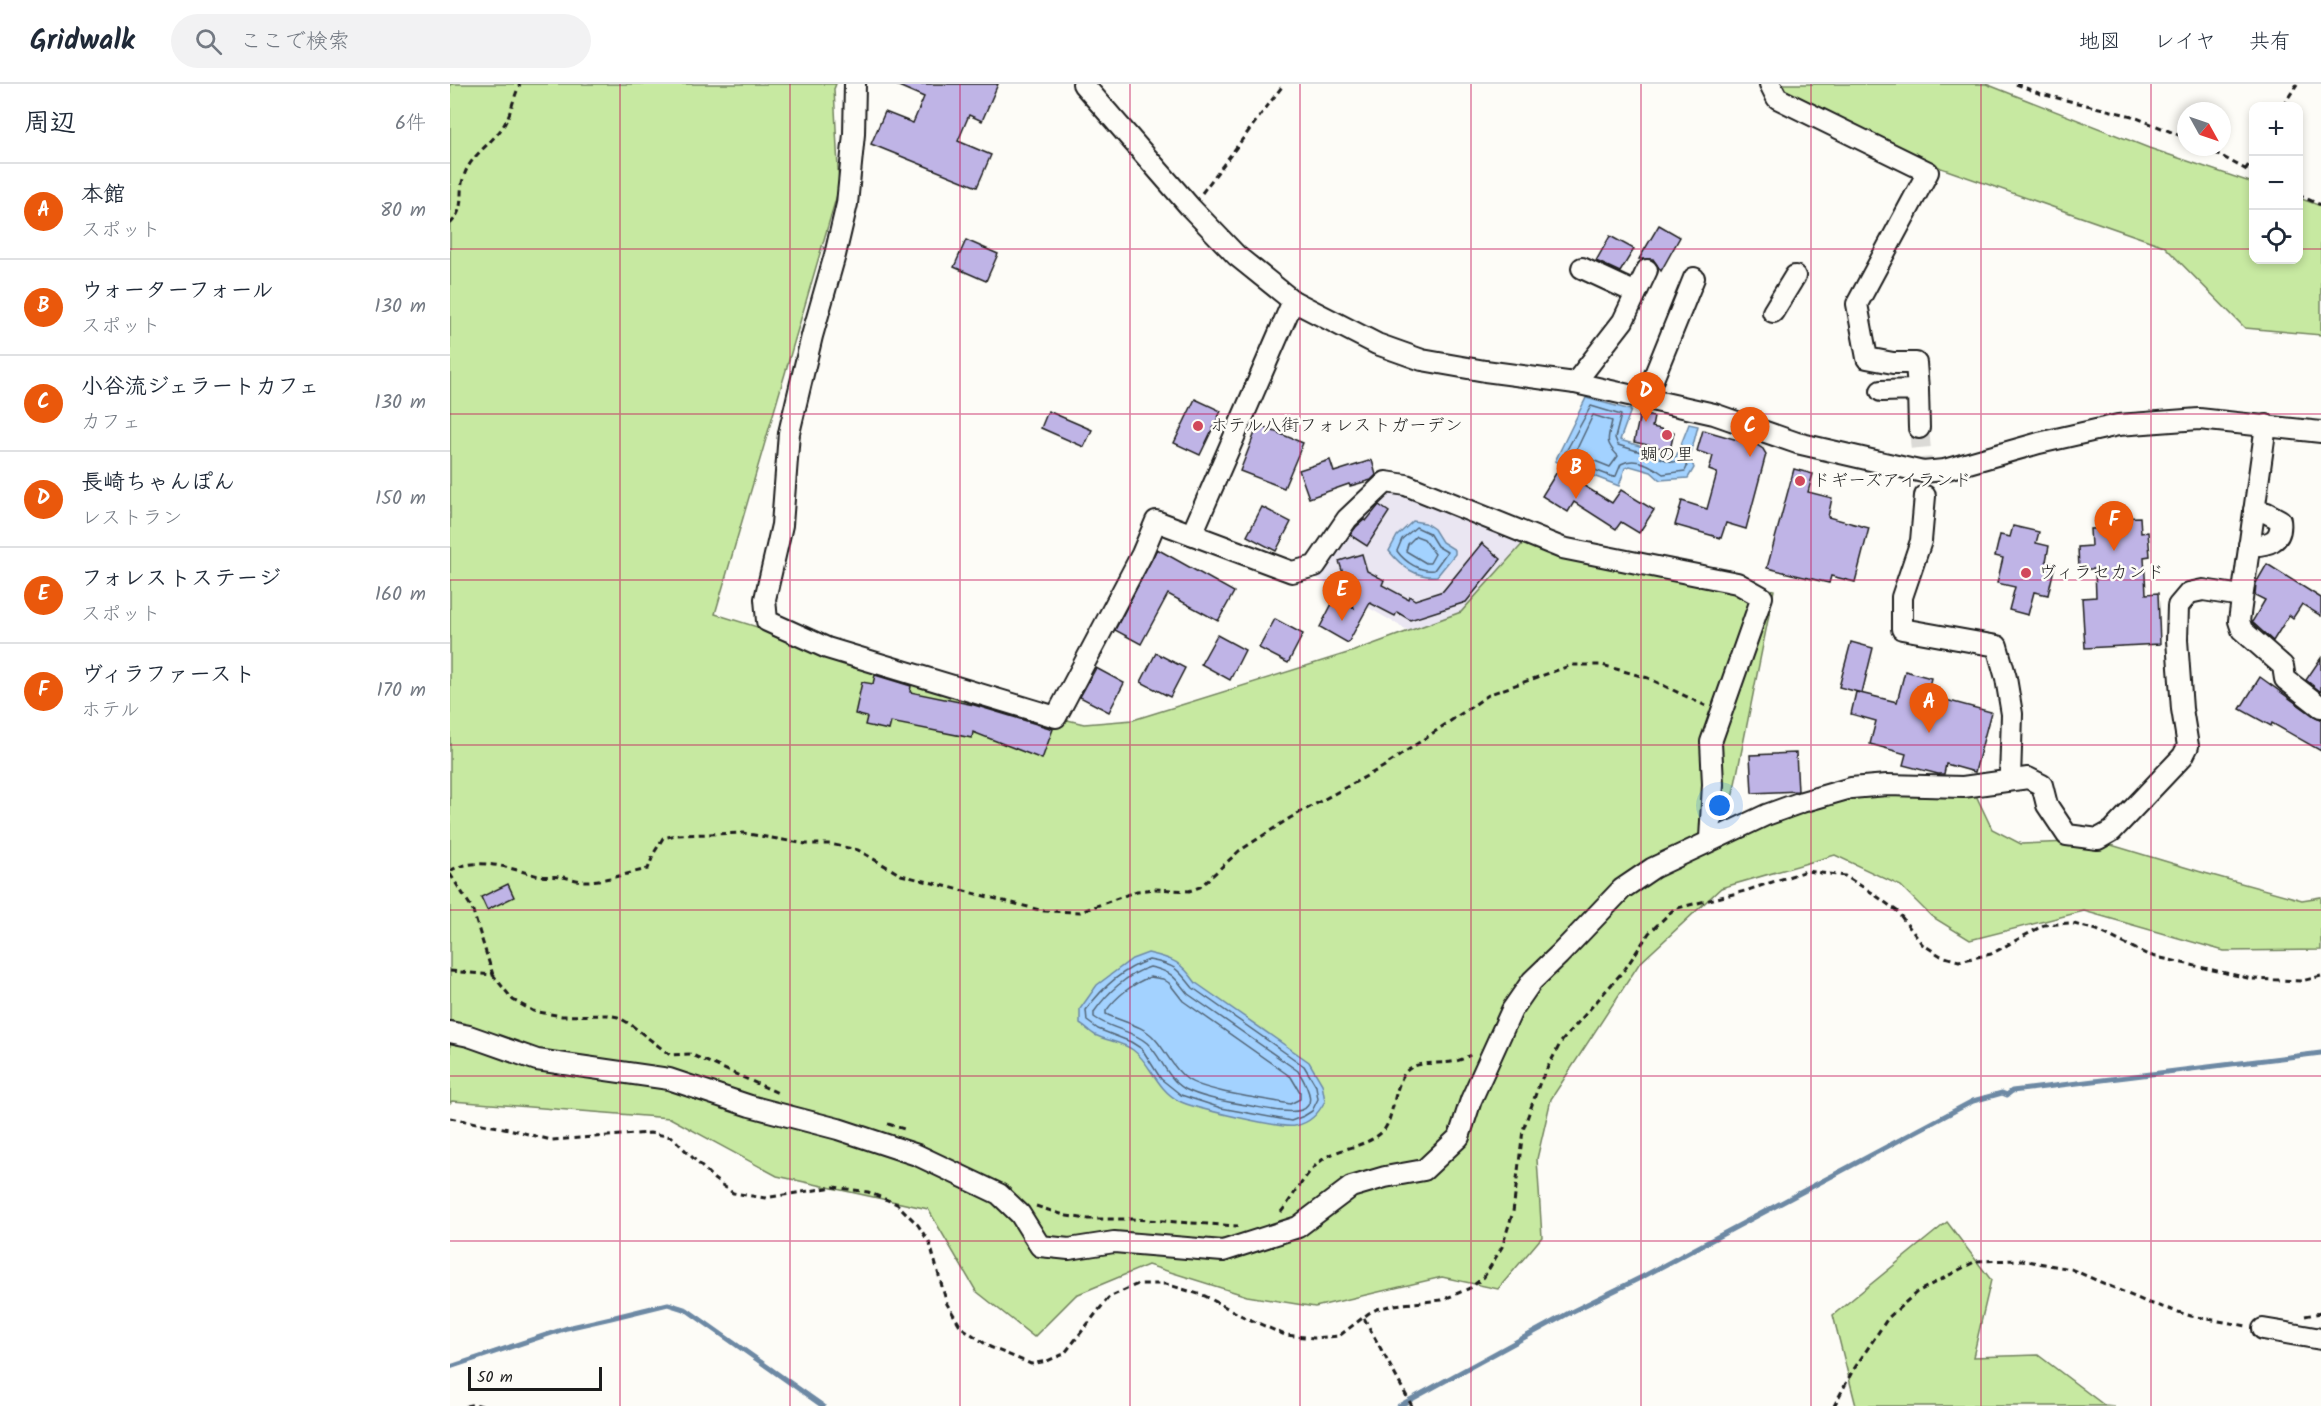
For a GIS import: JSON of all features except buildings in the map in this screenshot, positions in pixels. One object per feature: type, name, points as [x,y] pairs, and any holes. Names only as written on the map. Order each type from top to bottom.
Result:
[{"type":"street","points":[[855,84],[854,134],[847,204],[836,255],[812,336],[789,434],[782,525],[765,599],[767,621],[827,648],[1056,717],[1142,554],[1156,521],[1292,572],[1315,566],[1347,519],[1386,482],[1406,485],[1562,548],[1737,583],[1762,597],[1711,742],[1713,784],[1710,839]]},
{"type":"street","points":[[1083,84],[1191,208],[1238,256],[1293,301],[1377,344],[1422,360],[1575,383],[1713,414],[1797,443],[1923,472],[1944,470],[2039,443],[2118,425],[2199,419],[2321,432]]},
{"type":"street","points":[[1770,84],[1778,98],[1928,172],[1857,304],[1867,358],[1893,363],[1916,363],[1919,428]]},
{"type":"street","points":[[1582,268],[1636,293]]},
{"type":"street","points":[[1575,383],[1623,321],[1647,270]]},
{"type":"street","points":[[1773,312],[1795,276]]},
{"type":"street","points":[[1645,399],[1694,279]]},
{"type":"street","points":[[1192,534],[1293,301]]},
{"type":"street","points":[[1881,391],[1918,390]]},
{"type":"street","points":[[2266,425],[2239,621],[2242,630],[2283,666],[2285,679],[2321,706]]},
{"type":"street","points":[[1925,496],[1921,541],[1902,597],[1902,629],[1997,646],[2006,678],[2012,714],[2010,780]]},
{"type":"street","points":[[2248,544],[2266,545],[2274,541],[2281,529],[2280,520],[2254,510]]},
{"type":"street","points":[[450,1032],[470,1036],[537,1060],[669,1080],[750,1106],[838,1129],[917,1155],[999,1194],[1020,1214],[1041,1246],[1069,1250],[1113,1242],[1223,1251],[1298,1227],[1351,1187],[1385,1177],[1424,1170],[1459,1137],[1471,1100],[1512,1010],[1532,981],[1622,889],[1653,868],[1710,839],[1793,805],[1851,788],[1887,785],[1963,787],[2028,778],[2042,785],[2047,805],[2067,835],[2098,839],[2112,831],[2183,756],[2188,746],[2182,709],[2177,640],[2178,606],[2188,593],[2203,590],[2241,596]]},
{"type":"street","points":[[2263,1329],[2321,1339]]},
{"type":"path","points":[[450,224],[458,215],[461,207],[465,172],[504,124],[520,84]]},
{"type":"path","points":[[1191,208],[1284,84]]},
{"type":"path","points":[[2016,84],[2041,94],[2132,116],[2177,134]]},
{"type":"path","points":[[2286,102],[2297,84]]},
{"type":"path","points":[[2221,156],[2249,172]]},
{"type":"path","points":[[2245,170],[2249,164]]},
{"type":"path","points":[[2303,197],[2321,205]]},
{"type":"path","points":[[784,1095],[690,1054],[670,1055],[618,1017],[607,1015],[562,1016],[533,1011],[513,1000],[494,975],[478,923],[467,899],[450,872],[460,865],[489,864],[542,876],[585,881],[608,878],[648,869],[663,838],[742,833],[806,844],[830,844],[858,850],[902,874],[1044,911],[1080,912],[1137,891],[1155,889],[1189,891],[1200,887],[1239,851],[1290,818],[1383,766],[1490,694],[1572,665],[1602,665],[1648,678],[1722,713]]},
{"type":"path","points":[[450,1118],[509,1129],[551,1140],[650,1133],[672,1137],[714,1179],[733,1193],[765,1198],[834,1187],[868,1192],[897,1204],[918,1225],[930,1244],[947,1304],[961,1327],[990,1347],[1031,1364],[1064,1354],[1109,1297],[1138,1284],[1166,1284],[1205,1296],[1242,1316],[1286,1335],[1314,1338],[1339,1336],[1377,1310],[1394,1305],[1442,1300],[1470,1288],[1484,1277],[1502,1247],[1513,1212],[1523,1130],[1545,1072],[1561,1042],[1625,969],[1649,933],[1674,909],[1745,891],[1806,871],[1845,876],[1871,891],[1897,911],[1922,944],[1941,956],[1959,961],[1991,954],[2044,925],[2070,923],[2097,930],[2148,955],[2252,979],[2302,981],[2321,976]]},
{"type":"path","points":[[450,971],[494,975]]},
{"type":"path","points":[[1276,1218],[1318,1163],[1329,1156],[1362,1144],[1384,1131],[1404,1075],[1412,1067],[1462,1061],[1476,1050]]},
{"type":"path","points":[[885,1123],[914,1133]]},
{"type":"path","points":[[1034,1205],[1067,1216],[1088,1219],[1132,1219],[1242,1226]]},
{"type":"path","points":[[1834,1406],[1852,1372],[1888,1318],[1917,1292],[1976,1262],[2022,1260],[2070,1269],[2146,1302],[2192,1316],[2263,1329]]},
{"type":"path","points":[[1364,1318],[1412,1406]]},
{"type":"path","points":[[466,1406],[475,1404],[482,1406]]},
{"type":"shaded area","points":[[1391,482],[1401,494],[1526,540],[1461,612],[1409,631],[1317,578],[1338,526]]},
{"type":"green space","points":[[450,84],[836,84],[834,89],[839,188],[715,614],[1030,711],[1084,724],[1133,720],[1354,651],[1461,612],[1526,540],[1774,590],[1733,794],[1711,838],[1864,784],[1972,787],[1992,829],[2021,844],[2098,841],[2302,900],[2321,897],[2321,950],[2224,951],[2084,911],[1970,940],[1931,916],[1901,886],[1835,855],[1721,888],[1639,964],[1551,1099],[1537,1159],[1542,1237],[1498,1289],[1442,1277],[1315,1307],[1247,1296],[1148,1265],[1076,1295],[1034,1337],[976,1291],[928,1209],[777,1176],[670,1118],[452,1101],[450,1103]]},
{"type":"green space","points":[[1774,84],[1986,84],[2149,148],[2249,182],[2249,264],[2303,264],[2303,199],[2321,206],[2321,335],[2245,328],[2164,246],[1941,168]]},
{"type":"green space","points":[[1947,1222],[1991,1280],[1973,1357],[2038,1355],[2104,1405],[2115,1406],[1856,1406],[1833,1315]]},
{"type":"water","points":[[1586,398],[1631,410],[1620,440],[1676,457],[1689,424],[1698,426],[1690,457],[1694,468],[1688,478],[1660,480],[1651,472],[1630,466],[1625,468],[1619,486],[1555,461]]},
{"type":"water","points":[[1413,521],[1425,523],[1434,529],[1442,542],[1455,550],[1455,554],[1437,576],[1422,575],[1410,570],[1389,551],[1397,536]]},
{"type":"water","points":[[1148,953],[1176,962],[1196,983],[1309,1062],[1322,1084],[1325,1101],[1316,1114],[1305,1123],[1287,1126],[1237,1117],[1179,1101],[1165,1090],[1145,1062],[1133,1050],[1095,1035],[1080,1024],[1080,1009],[1097,985],[1132,959]]},
{"type":"waterway","points":[[1399,1406],[1569,1313],[1644,1276],[1973,1101],[2002,1093],[2007,1095],[2012,1091],[2321,1053]]},
{"type":"waterway","points":[[450,1367],[567,1328],[668,1304],[687,1310],[823,1406]]},
{"type":"tunnel","points":[[1919,428],[1925,496]]},
{"type":"place","name":"長崎ちゃんぽん","points":[[1646,422]]},
{"type":"place","name":"ホテル八街フォレストガーデン","points":[[1198,426]]},
{"type":"place","name":"蜩の里","points":[[1667,435]]},
{"type":"place","name":"小谷流ジェラートカフェ","points":[[1750,457]]},
{"type":"place","name":"ドギーズアイランド","points":[[1800,481]]},
{"type":"place","name":"ウォーターフォール","points":[[1576,499]]},
{"type":"place","name":"ヴィラファースト","points":[[2114,551]]},
{"type":"place","name":"ヴィラセカンド","points":[[2026,573]]},
{"type":"place","name":"フォレストステージ","points":[[1342,621]]},
{"type":"place","name":"本館","points":[[1929,733]]}]
